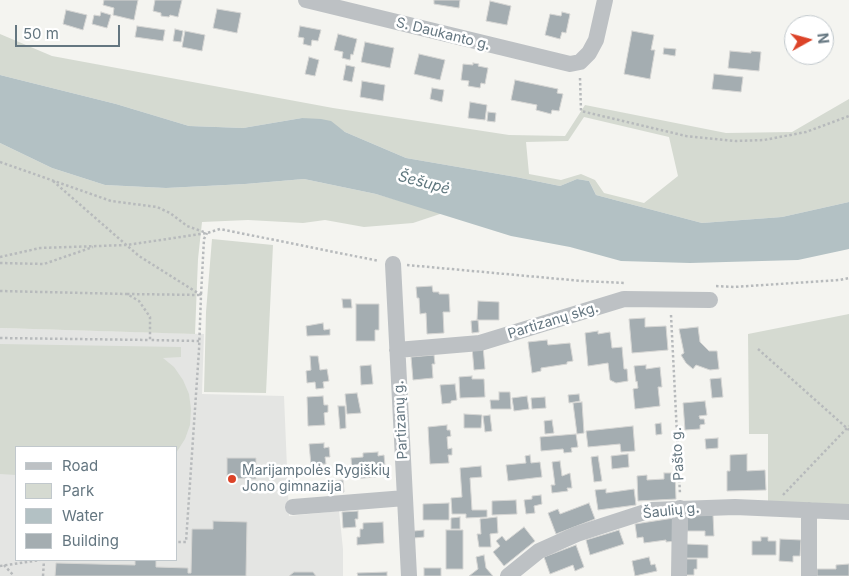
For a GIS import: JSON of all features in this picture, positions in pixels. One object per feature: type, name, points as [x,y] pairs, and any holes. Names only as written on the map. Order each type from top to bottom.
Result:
[{"type":"street","name":"S. Daukanto g.","points":[[306,0],[559,62],[570,64],[580,62]]},
{"type":"street","points":[[580,62],[589,53],[596,40],[605,0]]},
{"type":"street","name":"Partizanų g.","points":[[393,264],[408,576]]},
{"type":"street","name":"Partizanų skg.","points":[[397,350],[480,343],[624,299],[713,293]]},
{"type":"street","points":[[293,507],[405,498]]},
{"type":"street","name":"Šaulių g.","points":[[508,576],[539,551],[577,534],[651,510],[735,507],[849,512]]},
{"type":"street","points":[[679,576],[680,508]]},
{"type":"street","points":[[809,510],[809,576]]},
{"type":"path","points":[[580,62],[581,111],[686,136],[736,141],[764,140],[806,132],[849,116]]},
{"type":"path","points":[[0,162],[111,201],[157,207],[170,213],[188,226],[207,233]]},
{"type":"path","points":[[53,181],[140,256],[201,295]]},
{"type":"path","points":[[0,257],[40,248],[127,245],[220,230],[393,264],[563,280],[630,283]]},
{"type":"path","points":[[178,542],[186,542],[204,239],[207,233]]},
{"type":"path","points":[[0,263],[44,264],[96,246]]},
{"type":"path","points":[[713,293],[734,287],[849,278]]},
{"type":"path","points":[[0,291],[201,295]]},
{"type":"path","points":[[127,294],[139,301],[150,317],[150,340]]},
{"type":"path","name":"Pašto g.","points":[[672,320],[680,508]]},
{"type":"path","points":[[0,338],[199,341]]},
{"type":"path","points":[[758,349],[848,428],[770,508]]},
{"type":"path","points":[[2,566],[34,561]]},
{"type":"path","points":[[43,576],[44,561]]},
{"type":"path","points":[[2,566],[14,576]]},
{"type":"shaded area","name":"Marijampolės Rygiškių Jono gimnazija","points":[[0,328],[204,334],[202,394],[284,396],[289,516],[339,511],[343,549],[343,576],[0,576]]},
{"type":"green space","points":[[0,34],[52,56],[333,108],[509,135],[565,136],[585,105],[726,133],[792,132],[849,99],[849,202],[782,217],[702,223],[596,195],[589,181],[577,179],[560,186],[406,158],[339,128],[302,118],[243,128],[189,126],[116,104],[0,75]],"holes":[[[584,117],[669,137],[678,176],[644,203],[604,193],[595,180],[581,174],[561,180],[529,174],[526,142],[568,141]]]},
{"type":"green space","points":[[0,143],[52,168],[105,185],[166,188],[304,179],[376,194],[443,213],[413,223],[364,227],[325,220],[303,223],[248,220],[202,222],[198,259],[195,334],[0,328]]},
{"type":"green space","points":[[212,239],[273,245],[266,393],[204,392],[206,312]]},
{"type":"green space","points":[[849,314],[849,507],[768,505],[768,434],[749,434],[748,334]]},
{"type":"green space","points":[[0,344],[181,347],[181,357],[163,358],[174,367],[183,380],[189,394],[191,409],[190,425],[185,439],[178,450],[178,446],[15,446],[15,475],[0,474]]},
{"type":"water","name":"Šešupė","points":[[0,75],[116,104],[189,126],[243,128],[302,118],[331,121],[345,132],[406,158],[560,186],[577,179],[589,181],[596,195],[702,223],[782,217],[849,202],[849,249],[798,260],[690,263],[621,261],[570,247],[511,236],[376,194],[304,179],[166,188],[105,185],[52,168],[0,143]]},
{"type":"building","points":[[104,0],[138,0],[134,20],[113,15],[114,8],[103,5]]},
{"type":"building","points":[[155,0],[182,0],[178,17],[170,15],[169,17],[161,16],[161,13],[153,11]]},
{"type":"building","points":[[434,0],[460,0],[459,8],[434,4]]},
{"type":"building","points":[[490,1],[511,6],[507,25],[486,21]]},
{"type":"building","points":[[217,9],[241,13],[237,33],[213,28]]},
{"type":"building","points":[[66,10],[87,15],[83,30],[63,24]]},
{"type":"building","points":[[101,12],[111,15],[107,28],[92,24],[94,15],[100,16]]},
{"type":"building","points":[[562,12],[570,14],[566,33],[562,32],[560,39],[545,35],[550,14],[561,16]]},
{"type":"building","points":[[137,26],[165,30],[163,41],[135,37]]},
{"type":"building","points":[[300,26],[321,30],[318,41],[312,40],[311,46],[303,44],[304,38],[298,37]]},
{"type":"building","points":[[175,29],[183,31],[181,42],[173,41]]},
{"type":"building","points":[[185,31],[205,35],[202,51],[182,47]]},
{"type":"building","points":[[632,31],[654,35],[651,50],[655,50],[650,79],[624,74]]},
{"type":"building","points":[[338,34],[357,39],[350,60],[342,58],[343,52],[334,50]]},
{"type":"building","points":[[365,42],[394,48],[390,68],[361,62]]},
{"type":"building","points":[[664,48],[676,49],[675,56],[663,54]]},
{"type":"building","points":[[730,51],[761,52],[759,71],[728,68]]},
{"type":"building","points":[[419,54],[445,60],[440,80],[414,74]]},
{"type":"building","points":[[309,57],[319,60],[315,76],[305,74]]},
{"type":"building","points":[[473,63],[488,68],[485,84],[481,83],[480,88],[468,86],[469,81],[461,80],[463,64],[473,65]]},
{"type":"building","points":[[346,65],[355,67],[352,82],[343,80]]},
{"type":"building","points":[[714,74],[743,77],[741,92],[712,89]]},
{"type":"building","points":[[515,80],[558,89],[557,93],[563,94],[559,111],[552,110],[551,114],[536,110],[537,105],[511,100]]},
{"type":"building","points":[[362,81],[385,85],[383,101],[360,97]]},
{"type":"building","points":[[432,88],[444,90],[442,102],[430,99]]},
{"type":"building","points":[[470,102],[487,105],[485,120],[468,118]]},
{"type":"building","points":[[488,112],[496,113],[495,122],[487,121]]},
{"type":"building","points":[[432,286],[433,292],[449,294],[450,312],[443,312],[444,333],[427,334],[426,313],[420,314],[416,287]]},
{"type":"building","points":[[342,299],[351,299],[352,308],[343,308]]},
{"type":"building","points":[[478,301],[499,302],[499,320],[477,320]]},
{"type":"building","points":[[356,304],[379,304],[379,330],[375,330],[375,341],[356,341]]},
{"type":"building","points":[[645,318],[645,327],[666,326],[668,350],[632,353],[629,319]]},
{"type":"building","points":[[478,320],[479,332],[472,333],[471,321]]},
{"type":"building","points":[[323,323],[324,330],[330,329],[330,335],[307,336],[306,326]]},
{"type":"building","points":[[698,327],[700,342],[709,351],[717,351],[719,369],[710,370],[696,365],[693,369],[681,355],[684,353],[679,329]]},
{"type":"building","points":[[598,331],[598,334],[610,332],[612,348],[622,347],[624,369],[627,369],[628,381],[616,383],[610,380],[608,363],[588,366],[585,333]]},
{"type":"building","points":[[547,340],[548,345],[570,343],[573,361],[567,362],[567,364],[541,368],[541,371],[532,373],[528,342]]},
{"type":"building","points":[[483,346],[485,369],[474,370],[472,347]]},
{"type":"building","points":[[434,355],[435,364],[432,364],[433,378],[413,380],[411,357]]},
{"type":"building","points":[[310,356],[318,356],[320,370],[327,369],[329,381],[323,382],[324,388],[316,389],[315,382],[307,383],[306,371],[311,370]]},
{"type":"building","points":[[371,365],[373,384],[361,385],[360,366]]},
{"type":"building","points":[[646,365],[646,369],[660,367],[662,387],[658,387],[660,406],[635,409],[633,389],[638,388],[634,366]]},
{"type":"building","points":[[472,376],[472,379],[484,379],[485,397],[460,398],[459,377]]},
{"type":"building","points":[[721,378],[723,397],[712,398],[710,379]]},
{"type":"building","points":[[455,384],[457,400],[442,404],[440,385]]},
{"type":"building","points":[[499,392],[510,392],[511,409],[491,409],[490,400],[499,400]]},
{"type":"building","points":[[357,393],[361,413],[347,414],[345,394]]},
{"type":"building","points":[[579,394],[580,401],[569,403],[568,395]]},
{"type":"building","points":[[323,396],[324,405],[328,405],[328,412],[324,413],[325,425],[308,426],[307,397]]},
{"type":"building","points":[[527,396],[529,409],[514,411],[512,398]]},
{"type":"building","points":[[545,397],[546,408],[532,409],[531,398]]},
{"type":"building","points":[[705,401],[707,415],[699,416],[700,419],[704,419],[705,424],[700,425],[700,429],[685,430],[683,403]]},
{"type":"building","points":[[582,402],[584,433],[577,434],[573,403]]},
{"type":"building","points":[[338,406],[345,406],[346,428],[340,429]]},
{"type":"building","points":[[464,414],[482,415],[481,428],[464,428]]},
{"type":"building","points":[[490,415],[492,431],[485,432],[483,416]]},
{"type":"building","points":[[552,420],[554,433],[545,434],[544,421]]},
{"type":"building","points":[[661,423],[662,434],[656,435],[655,424]]},
{"type":"building","points":[[447,425],[447,430],[450,430],[451,436],[447,437],[448,449],[452,448],[452,455],[448,455],[449,463],[430,464],[428,427]]},
{"type":"building","points":[[633,426],[635,451],[621,452],[620,444],[588,447],[586,431]]},
{"type":"building","points":[[576,434],[578,447],[571,448],[572,452],[564,453],[563,449],[541,451],[540,437]]},
{"type":"building","points":[[718,438],[718,448],[706,449],[705,439]]},
{"type":"building","points":[[324,443],[324,448],[329,447],[330,457],[325,457],[326,464],[311,465],[309,444]]},
{"type":"building","points":[[378,452],[378,456],[384,455],[386,476],[353,479],[351,458],[363,457],[363,453]]},
{"type":"building","points":[[628,454],[629,467],[612,469],[611,456]]},
{"type":"building","points":[[747,454],[747,471],[765,470],[766,490],[727,491],[727,471],[730,471],[730,455]]},
{"type":"building","points":[[530,455],[531,463],[540,462],[542,477],[508,481],[506,465],[526,463],[525,456]]},
{"type":"building","points":[[598,456],[602,481],[594,482],[591,457]]},
{"type":"building","points":[[227,458],[256,458],[256,479],[227,478]]},
{"type":"building","points":[[560,461],[562,476],[570,473],[572,488],[567,488],[568,491],[552,493],[551,485],[555,485],[552,462]]},
{"type":"building","points":[[481,466],[482,477],[470,478],[472,510],[487,510],[487,517],[466,518],[466,514],[452,514],[451,498],[462,497],[460,468]]},
{"type":"building","points":[[664,473],[675,473],[676,499],[638,501],[637,476],[647,475],[647,480],[664,479]]},
{"type":"building","points":[[343,480],[344,492],[328,494],[327,481]]},
{"type":"building","points":[[606,489],[606,493],[634,489],[636,505],[598,510],[595,490]]},
{"type":"building","points":[[541,495],[542,504],[534,506],[535,513],[526,514],[524,500],[532,499],[532,496]]},
{"type":"building","points":[[516,500],[517,514],[492,515],[492,501]]},
{"type":"building","points":[[449,503],[449,520],[423,520],[423,504]]},
{"type":"building","points":[[589,503],[595,519],[556,534],[548,513],[558,509],[560,514]]},
{"type":"building","points":[[358,511],[358,519],[355,519],[356,527],[343,528],[342,512]]},
{"type":"building","points":[[713,515],[714,536],[705,536],[705,531],[687,531],[687,516]]},
{"type":"building","points":[[460,517],[460,529],[451,529],[451,518]]},
{"type":"building","points":[[497,517],[498,533],[490,534],[491,547],[479,547],[477,534],[481,534],[480,519]]},
{"type":"building","points":[[674,518],[677,541],[666,542],[666,540],[644,543],[643,537],[637,538],[635,524]]},
{"type":"building","points":[[213,521],[247,522],[246,576],[55,576],[56,563],[135,565],[135,561],[156,561],[156,567],[188,568],[188,573],[191,573],[192,529],[213,529]]},
{"type":"building","points":[[383,522],[384,543],[357,545],[357,537],[360,537],[360,529],[363,529],[363,523]]},
{"type":"building","points":[[524,527],[535,541],[504,566],[493,552],[500,546],[496,541],[502,536],[506,541]]},
{"type":"building","points":[[424,530],[424,537],[414,538],[414,531]]},
{"type":"building","points":[[446,530],[463,530],[463,569],[446,569]]},
{"type":"building","points":[[619,530],[624,544],[590,555],[586,540]]},
{"type":"building","points":[[761,537],[768,537],[768,541],[776,541],[776,555],[752,555],[752,541],[761,541]]},
{"type":"building","points":[[780,539],[801,540],[800,556],[793,556],[793,562],[779,561]]},
{"type":"building","points":[[686,544],[708,545],[708,558],[686,558]]},
{"type":"building","points":[[576,545],[584,567],[575,571],[573,565],[550,574],[544,557]]},
{"type":"building","points":[[484,555],[486,568],[493,576],[469,576],[478,569],[476,557]]},
{"type":"building","points":[[649,557],[651,565],[655,564],[657,571],[635,576],[632,561]]},
{"type":"building","points":[[683,559],[697,559],[697,569],[694,569],[694,575],[683,575]]},
{"type":"building","points":[[849,564],[849,576],[817,576],[817,569],[836,569],[836,565]]},
{"type":"building","points":[[424,568],[441,568],[441,576],[424,576]]},
{"type":"building","points":[[294,572],[313,572],[316,576],[289,576]]},
{"type":"building","points":[[387,572],[387,576],[358,576],[357,573]]},
{"type":"place","name":"Marijampolės Rygiškių Jono gimnazija","points":[[232,479]]}]
